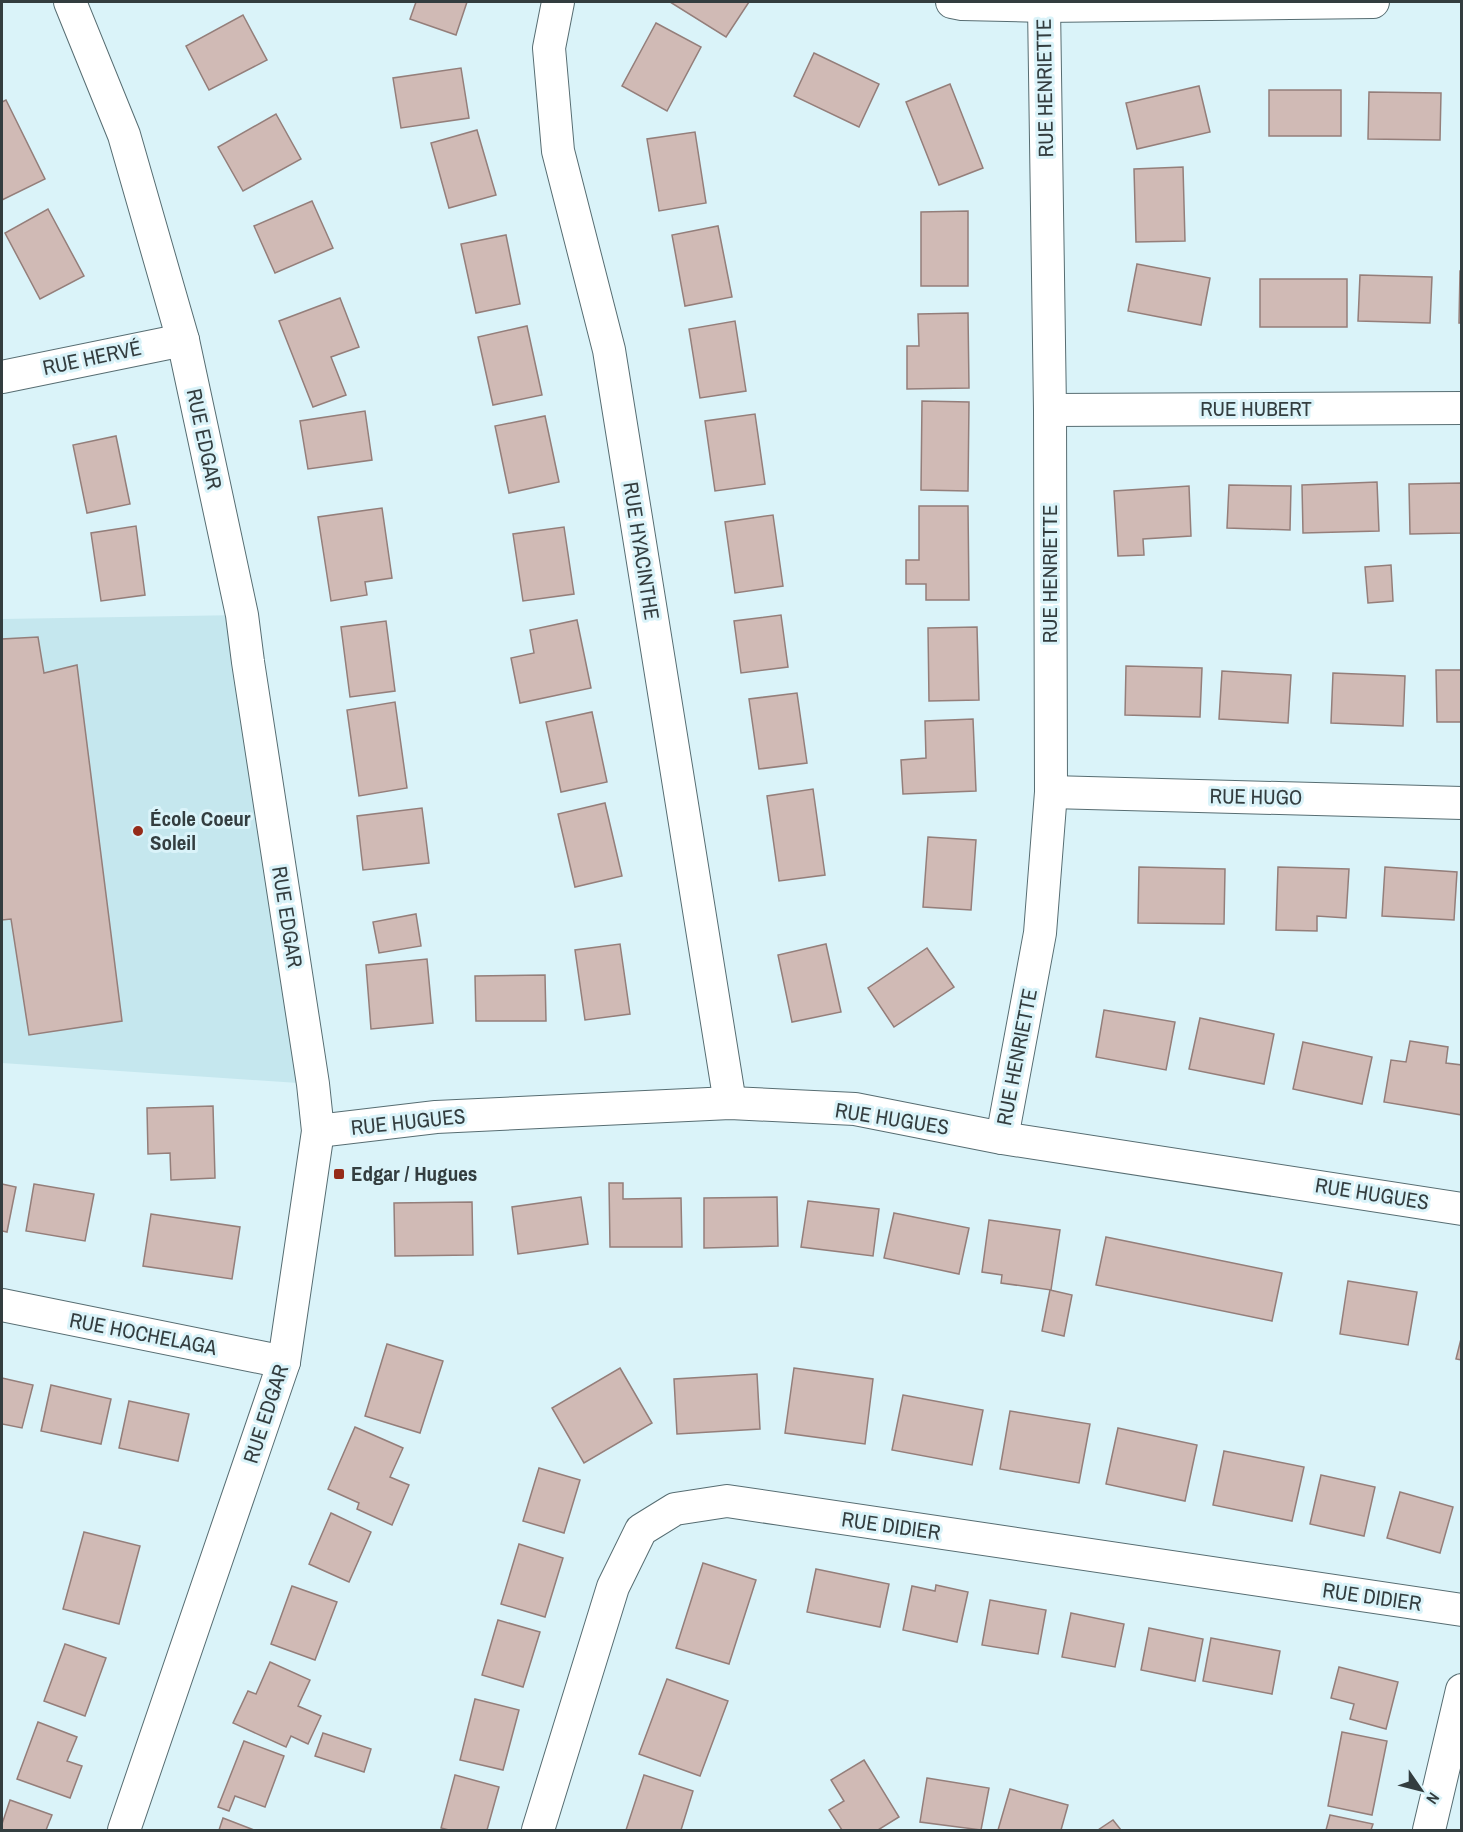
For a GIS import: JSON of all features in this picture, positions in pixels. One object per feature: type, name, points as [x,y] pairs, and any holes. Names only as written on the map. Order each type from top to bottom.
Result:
[{"type":"street","name":"RUE EDGAR","points":[[70,2],[124,135],[183,340],[242,615],[318,1131],[284,1362],[124,1830]]},
{"type":"street","name":"RUE HYACINTHE","points":[[558,2],[549,48],[558,152],[609,350],[730,1103]]},
{"type":"street","points":[[952,2],[1044,6],[1373,2]]},
{"type":"street","name":"RUE HENRIETTE","points":[[1002,1138],[1040,933],[1051,792],[1050,410],[1044,6]]},
{"type":"street","name":"RUE HERVÉ","points":[[2,377],[183,340]]},
{"type":"street","name":"RUE HUBERT","points":[[1050,410],[1461,408]]},
{"type":"street","name":"RUE HUGO","points":[[1051,792],[1461,803]]},
{"type":"street","name":"RUE HUGUES","points":[[318,1131],[435,1117],[730,1103],[855,1109],[1002,1138],[1461,1209]]},
{"type":"street","name":"RUE HOCHELAGA","points":[[2,1305],[284,1362]]},
{"type":"street","name":"RUE DIDIER","points":[[538,1830],[613,1587],[641,1530],[675,1509],[726,1501],[1461,1610]]},
{"type":"street","points":[[1429,1830],[1461,1690]]},
{"type":"shaded area","name":"École Coeur Soleil","points":[[242,615],[313,1084],[2,1063],[2,619]]},
{"type":"building","points":[[416,2],[467,2],[456,35],[410,19]]},
{"type":"building","points":[[670,2],[749,2],[726,37]]},
{"type":"building","points":[[243,15],[267,60],[209,90],[186,46]]},
{"type":"building","points":[[656,23],[701,47],[667,111],[622,86]]},
{"type":"building","points":[[814,53],[879,84],[859,127],[794,96]]},
{"type":"building","points":[[461,68],[469,118],[401,128],[393,78]]},
{"type":"building","points":[[950,84],[983,168],[939,185],[906,102]]},
{"type":"building","points":[[1199,86],[1210,132],[1137,149],[1126,103]]},
{"type":"building","points":[[1269,90],[1341,90],[1341,136],[1269,136]]},
{"type":"building","points":[[1369,92],[1441,93],[1440,140],[1368,139]]},
{"type":"building","points":[[6,100],[45,179],[2,200],[2,102]]},
{"type":"building","points":[[276,114],[301,159],[243,191],[218,147]]},
{"type":"building","points":[[477,130],[496,195],[449,208],[431,143]]},
{"type":"building","points":[[695,132],[706,203],[659,211],[647,139]]},
{"type":"building","points":[[1183,167],[1185,241],[1136,242],[1134,169]]},
{"type":"building","points":[[312,201],[333,248],[275,273],[254,226]]},
{"type":"building","points":[[48,209],[84,276],[40,299],[5,233]]},
{"type":"building","points":[[968,211],[968,286],[921,286],[921,212]]},
{"type":"building","points":[[718,226],[732,297],[685,306],[672,235]]},
{"type":"building","points":[[506,235],[520,304],[476,313],[461,244]]},
{"type":"building","points":[[1137,264],[1210,278],[1201,325],[1128,311]]},
{"type":"building","points":[[1460,271],[1462,271],[1462,323],[1459,323]]},
{"type":"building","points":[[1360,275],[1432,277],[1430,323],[1358,321]]},
{"type":"building","points":[[1260,279],[1347,279],[1347,327],[1260,327]]},
{"type":"building","points":[[340,298],[359,347],[331,357],[346,395],[313,407],[279,321]]},
{"type":"building","points":[[968,313],[969,388],[907,389],[907,346],[919,346],[918,314]]},
{"type":"building","points":[[735,321],[746,391],[700,398],[689,329]]},
{"type":"building","points":[[527,326],[542,395],[493,405],[478,337]]},
{"type":"building","points":[[922,401],[969,402],[968,491],[921,490]]},
{"type":"building","points":[[365,411],[372,460],[308,469],[300,421]]},
{"type":"building","points":[[755,414],[765,484],[715,491],[705,421]]},
{"type":"building","points":[[545,416],[559,482],[509,493],[495,426]]},
{"type":"building","points":[[116,436],[130,504],[87,513],[73,445]]},
{"type":"building","points":[[1377,482],[1379,531],[1303,533],[1302,485]]},
{"type":"building","points":[[1462,483],[1462,533],[1410,534],[1409,484]]},
{"type":"building","points":[[1229,485],[1291,486],[1290,530],[1227,528]]},
{"type":"building","points":[[1189,486],[1191,536],[1143,539],[1144,555],[1118,556],[1114,491]]},
{"type":"building","points":[[919,506],[968,506],[969,600],[926,600],[926,584],[906,584],[906,560],[919,560]]},
{"type":"building","points":[[382,508],[392,578],[365,582],[367,595],[331,601],[318,517]]},
{"type":"building","points":[[773,515],[783,586],[735,593],[725,522]]},
{"type":"building","points":[[136,526],[145,595],[101,601],[91,533]]},
{"type":"building","points":[[564,527],[574,594],[523,601],[513,534]]},
{"type":"building","points":[[1391,565],[1393,601],[1368,603],[1365,567]]},
{"type":"building","points":[[781,615],[788,667],[741,673],[734,621]]},
{"type":"building","points":[[577,620],[591,688],[520,703],[511,658],[534,653],[530,630]]},
{"type":"building","points":[[386,621],[395,691],[350,697],[341,627]]},
{"type":"building","points":[[977,627],[979,700],[929,701],[928,628]]},
{"type":"building","points":[[38,637],[44,673],[77,665],[122,1021],[29,1035],[11,919],[2,920],[2,639]]},
{"type":"building","points":[[1126,666],[1202,668],[1200,717],[1125,715]]},
{"type":"building","points":[[1436,670],[1462,670],[1462,722],[1437,722]]},
{"type":"building","points":[[1222,671],[1291,675],[1288,723],[1219,719]]},
{"type":"building","points":[[1333,673],[1405,676],[1403,726],[1331,723]]},
{"type":"building","points":[[797,693],[807,763],[759,769],[749,699]]},
{"type":"building","points":[[395,702],[407,788],[359,796],[347,710]]},
{"type":"building","points":[[592,712],[607,782],[561,792],[546,722]]},
{"type":"building","points":[[973,719],[976,791],[903,794],[901,760],[926,758],[925,721]]},
{"type":"building","points":[[813,789],[825,875],[779,881],[767,796]]},
{"type":"building","points":[[605,803],[622,876],[575,887],[558,814]]},
{"type":"building","points":[[422,808],[429,863],[363,870],[357,816]]},
{"type":"building","points":[[928,837],[976,840],[971,910],[923,907]]},
{"type":"building","points":[[1139,867],[1225,869],[1224,924],[1138,923]]},
{"type":"building","points":[[1278,867],[1349,869],[1346,918],[1317,916],[1317,931],[1276,930]]},
{"type":"building","points":[[1385,867],[1457,872],[1454,920],[1382,916]]},
{"type":"building","points":[[416,914],[421,946],[379,953],[373,922]]},
{"type":"building","points":[[620,944],[630,1014],[585,1020],[575,950]]},
{"type":"building","points":[[826,944],[841,1012],[792,1022],[778,955]]},
{"type":"building","points":[[927,948],[954,987],[894,1027],[868,988]]},
{"type":"building","points":[[427,959],[433,1023],[371,1029],[366,965]]},
{"type":"building","points":[[545,975],[546,1021],[476,1021],[475,976]]},
{"type":"building","points":[[1104,1010],[1175,1022],[1166,1070],[1096,1057]]},
{"type":"building","points":[[1200,1018],[1274,1034],[1264,1084],[1189,1069]]},
{"type":"building","points":[[1410,1041],[1448,1047],[1446,1063],[1462,1065],[1462,1115],[1384,1102],[1391,1060],[1406,1062]]},
{"type":"building","points":[[1303,1042],[1372,1057],[1362,1104],[1293,1089]]},
{"type":"building","points":[[213,1106],[215,1178],[171,1180],[170,1153],[148,1154],[147,1108]]},
{"type":"building","points":[[609,1183],[623,1183],[623,1199],[681,1198],[682,1247],[610,1247]]},
{"type":"building","points":[[2,1184],[16,1187],[7,1232],[2,1231]]},
{"type":"building","points":[[34,1184],[94,1194],[85,1241],[26,1231]]},
{"type":"building","points":[[581,1197],[588,1244],[518,1254],[512,1207]]},
{"type":"building","points":[[777,1197],[778,1246],[704,1248],[704,1198]]},
{"type":"building","points":[[808,1201],[879,1209],[873,1256],[801,1247]]},
{"type":"building","points":[[472,1202],[473,1255],[395,1256],[394,1203]]},
{"type":"building","points":[[894,1213],[969,1228],[959,1274],[884,1258]]},
{"type":"building","points":[[151,1214],[240,1227],[232,1279],[143,1266]]},
{"type":"building","points":[[989,1220],[1060,1230],[1051,1290],[1001,1283],[1002,1275],[982,1272]]},
{"type":"building","points":[[1106,1237],[1282,1273],[1272,1321],[1096,1285]]},
{"type":"building","points":[[1348,1281],[1417,1292],[1408,1345],[1340,1334]]},
{"type":"building","points":[[1050,1290],[1072,1295],[1064,1336],[1042,1331]]},
{"type":"building","points":[[1462,1335],[1462,1360],[1456,1359]]},
{"type":"building","points":[[387,1344],[443,1361],[420,1433],[365,1416]]},
{"type":"building","points":[[620,1368],[652,1423],[584,1463],[552,1408]]},
{"type":"building","points":[[794,1368],[873,1379],[865,1444],[785,1433]]},
{"type":"building","points":[[757,1374],[760,1429],[677,1434],[674,1379]]},
{"type":"building","points":[[2,1378],[33,1385],[22,1428],[2,1424]]},
{"type":"building","points":[[51,1385],[111,1399],[101,1444],[41,1431]]},
{"type":"building","points":[[903,1395],[983,1410],[972,1465],[892,1450]]},
{"type":"building","points":[[129,1401],[189,1414],[178,1461],[119,1448]]},
{"type":"building","points":[[1010,1411],[1090,1424],[1079,1483],[1000,1469]]},
{"type":"building","points":[[355,1427],[403,1448],[390,1477],[409,1485],[392,1525],[357,1509],[359,1503],[328,1489]]},
{"type":"building","points":[[1118,1428],[1197,1445],[1185,1501],[1106,1484]]},
{"type":"building","points":[[1224,1451],[1304,1467],[1292,1521],[1213,1505]]},
{"type":"building","points":[[539,1468],[580,1480],[564,1533],[523,1521]]},
{"type":"building","points":[[1321,1475],[1375,1487],[1364,1536],[1310,1524]]},
{"type":"building","points":[[1400,1492],[1453,1507],[1440,1553],[1387,1538]]},
{"type":"building","points":[[331,1513],[371,1532],[349,1582],[309,1564]]},
{"type":"building","points":[[84,1532],[140,1546],[119,1624],[63,1609]]},
{"type":"building","points":[[519,1544],[563,1558],[545,1617],[501,1604]]},
{"type":"building","points":[[703,1563],[756,1580],[729,1664],[676,1648]]},
{"type":"building","points":[[816,1569],[889,1584],[880,1627],[807,1612]]},
{"type":"building","points":[[936,1585],[968,1592],[957,1642],[903,1630],[912,1586],[935,1591]]},
{"type":"building","points":[[292,1586],[337,1602],[315,1660],[271,1644]]},
{"type":"building","points":[[990,1600],[1046,1610],[1038,1654],[982,1645]]},
{"type":"building","points":[[1071,1613],[1124,1624],[1115,1667],[1062,1657]]},
{"type":"building","points":[[498,1620],[540,1632],[523,1687],[482,1675]]},
{"type":"building","points":[[1149,1628],[1203,1639],[1195,1681],[1141,1670]]},
{"type":"building","points":[[1211,1638],[1280,1651],[1272,1694],[1203,1681]]},
{"type":"building","points":[[65,1644],[106,1658],[85,1716],[44,1701]]},
{"type":"building","points":[[270,1662],[310,1680],[298,1706],[321,1716],[308,1744],[291,1736],[286,1747],[233,1723],[248,1691],[256,1694]]},
{"type":"building","points":[[1339,1667],[1398,1682],[1386,1729],[1350,1719],[1354,1704],[1331,1698]]},
{"type":"building","points":[[667,1679],[728,1701],[700,1776],[639,1754]]},
{"type":"building","points":[[475,1699],[519,1710],[503,1770],[460,1760]]},
{"type":"building","points":[[38,1722],[77,1737],[67,1761],[82,1766],[70,1798],[17,1779]]},
{"type":"building","points":[[1342,1732],[1387,1741],[1372,1815],[1328,1806]]},
{"type":"building","points":[[323,1733],[371,1749],[364,1772],[315,1756]]},
{"type":"building","points":[[244,1741],[284,1756],[265,1807],[235,1796],[229,1811],[218,1807]]},
{"type":"building","points":[[864,1760],[899,1817],[878,1830],[842,1830],[829,1810],[844,1801],[831,1780]]},
{"type":"building","points":[[455,1775],[499,1787],[487,1830],[441,1828]]},
{"type":"building","points":[[644,1775],[693,1791],[681,1830],[626,1830]]},
{"type":"building","points":[[927,1778],[989,1788],[981,1830],[920,1822]]},
{"type":"building","points":[[1010,1789],[1068,1805],[1061,1830],[998,1830]]},
{"type":"building","points":[[10,1800],[52,1815],[46,1830],[2,1830]]},
{"type":"building","points":[[1330,1815],[1373,1824],[1371,1830],[1326,1830]]},
{"type":"building","points":[[223,1818],[254,1830],[219,1830]]},
{"type":"building","points":[[1113,1820],[1121,1830],[1098,1830]]},
{"type":"place","name":"École Coeur Soleil","points":[[138,831]]},
{"type":"place","name":"Edgar / Hugues","points":[[339,1174]]}]
